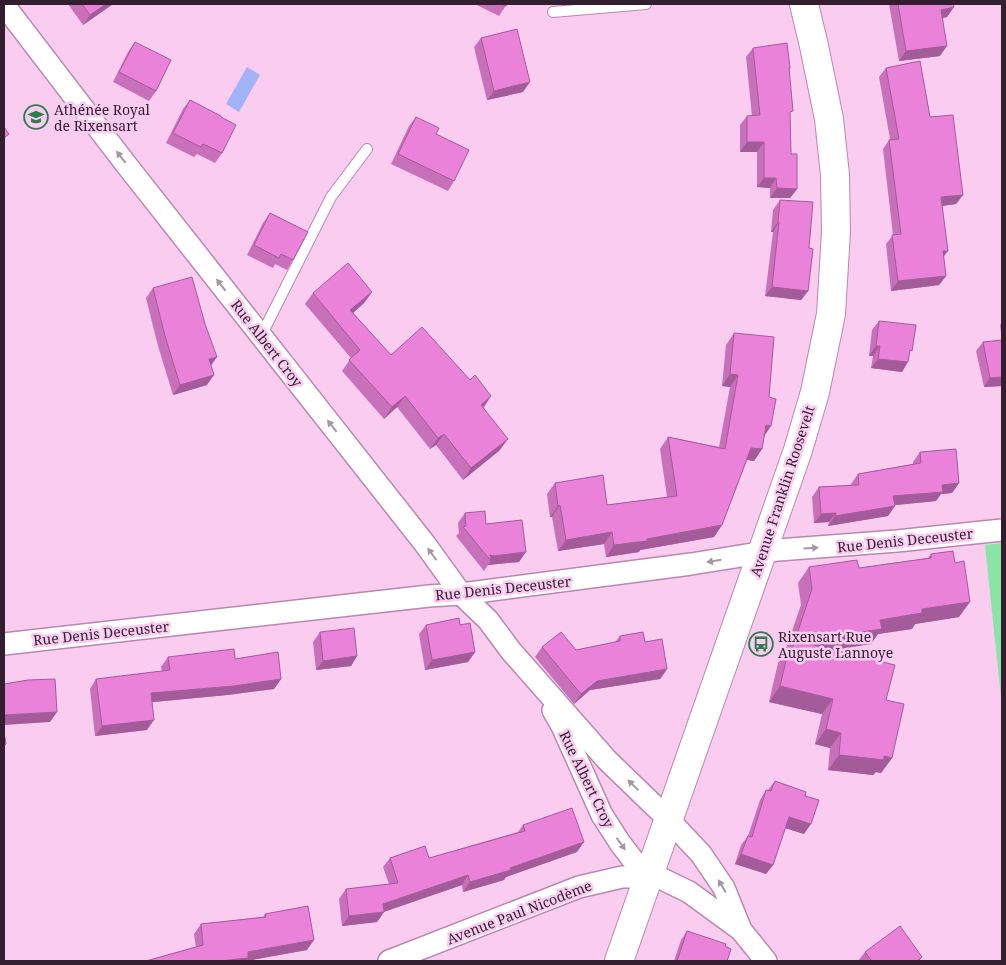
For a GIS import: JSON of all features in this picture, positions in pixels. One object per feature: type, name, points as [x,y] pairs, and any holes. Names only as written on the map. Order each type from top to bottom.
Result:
[{"type":"main road","name":"Avenue Franklin Roosevelt","points":[[619,961],[798,450],[815,392],[831,314],[836,232],[835,175],[829,119],[804,4]]},
{"type":"street","name":"Rue Albert Croy","points":[[4,5],[425,544],[461,594],[488,620],[511,651],[607,760],[701,854],[724,888],[741,930]]},
{"type":"street","name":"Rue Denis Deceuster","points":[[4,644],[409,598],[461,594],[691,564],[778,550],[888,542],[1002,530]]},
{"type":"street","name":"Rue Albert Croy","points":[[534,677],[562,726],[602,815],[633,860],[650,873],[689,892],[741,930]]},
{"type":"street","name":"Avenue Paul Nicodème","points":[[390,961],[579,887],[622,877],[640,877],[650,873]]},
{"type":"street","points":[[741,930],[766,961]]},
{"type":"lane","points":[[553,12],[646,4]]},
{"type":"lane","points":[[261,336],[332,197],[367,148]]},
{"type":"green space","points":[[1002,543],[1002,707],[985,545]]},
{"type":"water","points":[[247,67],[260,75],[239,112],[226,104]]},
{"type":"building","points":[[82,4],[106,4],[90,15]]},
{"type":"building","points":[[898,4],[953,4],[954,7],[941,10],[947,46],[906,51]]},
{"type":"building","points":[[517,29],[530,82],[494,91],[481,38]]},
{"type":"building","points":[[135,42],[171,60],[156,91],[119,72]]},
{"type":"building","points":[[787,43],[793,111],[790,112],[791,154],[797,154],[797,189],[777,188],[776,178],[764,178],[764,142],[747,142],[747,116],[760,115],[753,48]]},
{"type":"building","points":[[920,61],[930,117],[953,115],[963,195],[941,197],[948,251],[943,251],[946,276],[898,281],[892,235],[901,234],[889,140],[899,139],[886,68]]},
{"type":"building","points":[[190,100],[236,125],[222,153],[203,144],[201,147],[173,133]]},
{"type":"building","points":[[416,117],[439,128],[436,134],[469,150],[454,181],[398,154]]},
{"type":"building","points":[[4,127],[9,134],[4,138]]},
{"type":"building","points":[[780,200],[813,202],[809,248],[813,249],[808,291],[772,287]]},
{"type":"building","points":[[270,213],[308,232],[293,260],[281,254],[279,258],[254,245]]},
{"type":"building","points":[[348,263],[372,292],[350,310],[391,355],[422,327],[470,380],[475,375],[491,396],[481,405],[508,439],[471,468],[444,434],[438,438],[405,396],[392,407],[349,360],[360,350],[313,293]]},
{"type":"building","points":[[192,277],[205,324],[217,357],[209,359],[214,375],[180,385],[153,288]]},
{"type":"building","points":[[879,321],[916,325],[912,351],[910,350],[908,362],[878,359],[880,346],[876,346]]},
{"type":"building","points":[[734,333],[774,337],[769,397],[776,399],[771,426],[766,425],[762,449],[751,448],[722,525],[647,539],[647,541],[614,545],[612,532],[566,540],[555,483],[603,475],[607,505],[677,496],[668,437],[725,449],[738,375],[730,374]]},
{"type":"building","points":[[1002,340],[1002,377],[990,378],[983,342]]},
{"type":"building","points":[[956,449],[959,483],[942,485],[943,492],[893,496],[895,506],[835,516],[836,513],[821,514],[819,487],[859,485],[858,474],[921,463],[920,452]]},
{"type":"building","points":[[485,511],[486,524],[522,520],[526,552],[490,555],[491,561],[463,527],[466,526],[465,513]]},
{"type":"building","points":[[953,551],[955,563],[964,561],[970,602],[922,609],[922,613],[880,620],[882,629],[798,641],[895,665],[886,700],[904,704],[892,758],[884,756],[884,760],[839,755],[841,733],[826,729],[833,699],[780,686],[789,648],[792,649],[812,589],[809,567],[857,560],[859,568],[931,558],[931,554]]},
{"type":"building","points":[[459,618],[460,625],[470,623],[475,652],[432,660],[426,625]]},
{"type":"building","points":[[354,628],[357,656],[323,661],[320,632]]},
{"type":"building","points":[[561,632],[576,650],[620,641],[620,636],[643,632],[645,642],[662,639],[667,669],[597,681],[581,694],[542,647]]},
{"type":"building","points":[[234,649],[235,659],[278,652],[281,679],[234,686],[151,693],[154,720],[102,726],[96,679],[170,670],[168,657]]},
{"type":"building","points":[[55,679],[57,712],[4,715],[4,684],[28,680]]},
{"type":"building","points":[[775,781],[806,792],[805,796],[819,800],[811,824],[789,817],[773,865],[741,854],[748,836],[752,837],[766,790],[771,791]]},
{"type":"building","points":[[572,808],[584,842],[510,868],[511,870],[470,882],[468,875],[383,904],[384,912],[349,916],[346,889],[398,883],[390,858],[425,846],[429,858],[525,831],[523,825]]},
{"type":"building","points":[[308,906],[314,940],[248,952],[248,958],[220,961],[146,961],[203,945],[201,924],[266,917],[265,914]]},
{"type":"building","points":[[900,926],[922,957],[917,961],[869,961],[871,960],[865,952]]},
{"type":"building","points":[[687,931],[726,944],[725,946],[731,949],[727,961],[677,961]]},
{"type":"place","name":"Athénée Royal de Rixensart","points":[[36,117]]},
{"type":"place","name":"Rixensart Rue Auguste Lannoye","points":[[761,644]]}]
